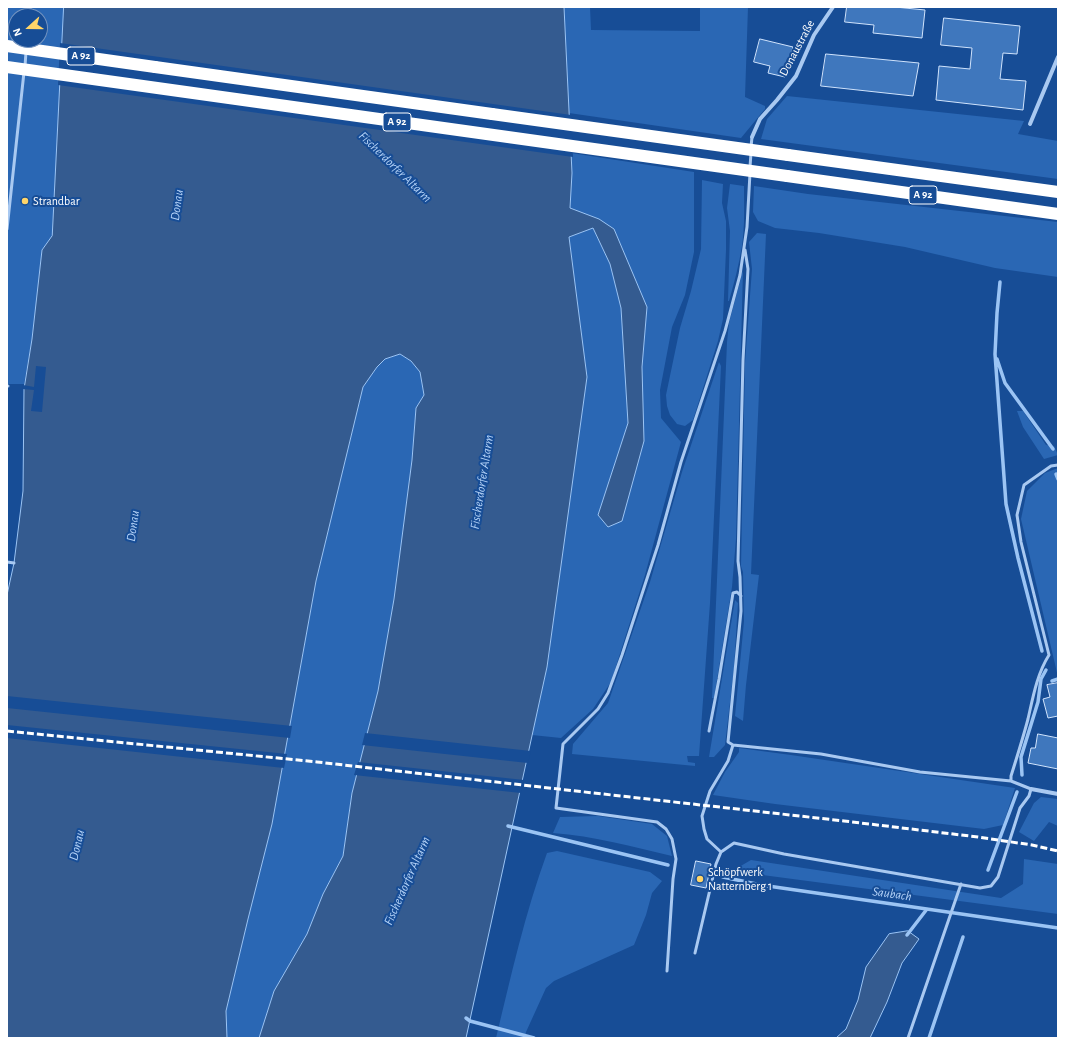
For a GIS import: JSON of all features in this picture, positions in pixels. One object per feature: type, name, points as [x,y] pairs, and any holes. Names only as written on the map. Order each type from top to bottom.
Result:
[{"type":"highway","name":"A 92","points":[[7,46],[1058,192]]},
{"type":"highway","name":"A 92","points":[[7,67],[1058,214]]},
{"type":"street","name":"Donaustraße","points":[[752,137],[760,119],[796,76],[814,35],[833,7]]},
{"type":"street","points":[[1030,124],[1058,57]]},
{"type":"street","points":[[1031,789],[1058,794]]},
{"type":"lane","points":[[7,229],[19,129],[26,48]]},
{"type":"lane","points":[[667,971],[673,879],[676,859],[672,839],[666,829],[657,822],[556,808],[561,758],[563,744],[598,709],[608,693],[658,545],[681,462],[725,331],[740,275],[748,227],[752,137]]},
{"type":"lane","points":[[695,954],[716,864],[721,852],[734,844],[980,888],[991,886],[998,877],[1020,808],[1029,796],[1031,789],[1011,781],[920,772],[821,754],[733,745],[728,742],[741,611],[738,561],[743,360],[748,270],[744,248]]},
{"type":"lane","points":[[1011,781],[1011,776],[1026,727],[1037,682],[1042,667],[1049,655],[1021,542],[1017,515],[1024,485],[1051,466],[1058,465]]},
{"type":"lane","points":[[7,562],[14,563]]},
{"type":"lane","points":[[709,731],[720,679],[733,593],[737,592],[740,596]]},
{"type":"lane","points":[[721,852],[708,839],[704,829],[702,816],[710,791],[728,761],[733,745]]},
{"type":"lane","points":[[908,1038],[961,884]]},
{"type":"shaded area","points":[[7,7],[64,7],[52,236],[42,250],[32,339],[24,384],[7,384]]},
{"type":"shaded area","points":[[564,7],[590,7],[591,30],[700,31],[700,7],[748,7],[745,97],[765,106],[765,109],[741,138],[569,113]]},
{"type":"shaded area","points":[[787,96],[1024,121],[1018,134],[1058,141],[1058,179],[761,139],[767,119]]},
{"type":"shaded area","points":[[571,153],[694,172],[694,252],[685,295],[672,327],[660,390],[661,418],[681,442],[645,575],[611,682],[593,709],[561,738],[532,735],[547,667],[587,377],[569,237],[593,228],[610,264],[621,308],[628,423],[598,515],[608,527],[642,367],[647,307],[599,219],[570,209],[572,173]]},
{"type":"shaded area","points":[[702,180],[723,184],[722,203],[726,221],[726,250],[723,319],[718,341],[693,420],[685,426],[677,424],[670,415],[666,395],[680,328],[701,249]]},
{"type":"shaded area","points":[[730,184],[744,186],[744,216],[741,253],[728,301],[730,231],[727,208]]},
{"type":"shaded area","points":[[754,186],[808,194],[1058,222],[1058,277],[995,268],[905,247],[819,233],[775,228],[758,221],[753,212]]},
{"type":"shaded area","points":[[757,233],[766,234],[751,574],[759,575],[743,721],[735,716],[744,621],[743,572],[741,566],[745,363],[752,269],[749,242]]},
{"type":"shaded area","points":[[743,270],[736,539],[732,587],[714,698],[712,698],[727,342],[729,323]]},
{"type":"shaded area","points":[[400,354],[411,361],[420,372],[424,395],[416,408],[412,460],[394,599],[378,691],[352,793],[343,856],[323,894],[307,934],[274,991],[259,1038],[227,1038],[226,1011],[272,824],[316,581],[363,387],[377,367],[385,359]]},
{"type":"shaded area","points":[[719,362],[721,366],[710,603],[699,756],[687,756],[688,762],[695,763],[695,766],[572,754],[573,744],[608,703],[650,582],[682,472]]},
{"type":"shaded area","points":[[1017,411],[1023,411],[1046,445],[1054,446],[1058,455],[1044,459],[1023,427]]},
{"type":"shaded area","points":[[1058,468],[1058,677],[1021,519],[1027,491],[1045,473]]},
{"type":"shaded area","points":[[735,600],[738,603],[734,668],[725,745],[714,757],[709,757]]},
{"type":"shaded area","points":[[739,748],[1015,788],[1003,825],[984,829],[775,804],[713,795],[725,772],[739,752]]},
{"type":"shaded area","points":[[1041,797],[1058,799],[1058,826],[1049,822],[1034,841],[1019,832],[1034,803]]},
{"type":"shaded area","points":[[598,816],[652,824],[667,836],[672,856],[598,839],[553,833],[560,817]]},
{"type":"shaded area","points":[[557,851],[650,872],[662,881],[652,893],[646,915],[634,945],[554,981],[546,988],[526,1032],[525,1038],[496,1038],[519,945],[539,876],[547,853]]},
{"type":"shaded area","points":[[1024,859],[1058,864],[1058,914],[732,871],[751,860],[1001,898],[1023,884]]},
{"type":"water","points":[[64,7],[564,7],[572,173],[570,208],[599,219],[614,229],[647,307],[642,367],[644,441],[622,521],[608,527],[598,515],[628,423],[621,308],[610,264],[593,228],[569,237],[587,377],[547,667],[466,1038],[259,1038],[274,991],[307,934],[323,894],[343,856],[352,793],[378,691],[394,599],[412,460],[416,408],[424,395],[420,372],[411,361],[400,354],[385,359],[377,367],[363,387],[316,581],[272,824],[226,1011],[227,1038],[7,1038],[7,595],[14,563],[23,491],[24,389],[32,339],[42,250],[52,236]]},
{"type":"water","points":[[908,931],[919,939],[902,963],[887,1002],[870,1038],[836,1038],[846,1029],[858,1000],[866,967],[889,934]]},
{"type":"pier","points":[[60,43],[571,115],[573,157],[58,85]]},
{"type":"pier","points":[[36,366],[46,367],[42,412],[31,411],[34,390],[22,389],[23,385],[34,387]]},
{"type":"pier","points":[[7,696],[292,726],[290,738],[7,708]]},
{"type":"pier","points":[[7,725],[287,754],[284,768],[7,738]]},
{"type":"pier","points":[[365,733],[531,751],[528,763],[362,745]]},
{"type":"pier","points":[[358,762],[524,780],[521,793],[354,775]]},
{"type":"building","points":[[847,7],[895,7],[925,10],[922,38],[873,33],[874,25],[845,22]]},
{"type":"building","points":[[944,18],[1020,26],[1017,54],[1003,53],[1000,79],[1026,81],[1023,110],[936,100],[939,66],[970,69],[972,48],[941,45]]},
{"type":"building","points":[[760,39],[793,47],[785,77],[768,73],[770,66],[754,62]]},
{"type":"building","points":[[826,54],[919,63],[913,96],[821,86]]},
{"type":"building","points":[[1058,683],[1058,716],[1048,718],[1043,699],[1050,697],[1047,685]]},
{"type":"building","points":[[1038,734],[1058,738],[1058,769],[1028,763],[1031,748],[1035,748]]},
{"type":"building","name":"Schöpfwerk Natternberg 1","points":[[696,861],[711,864],[706,888],[691,885]]},
{"type":"waterway","points":[[1000,282],[995,354],[1006,504],[1042,651]]},
{"type":"waterway","points":[[997,359],[1005,383],[1053,449]]},
{"type":"waterway","points":[[1056,474],[1058,479]]},
{"type":"waterway","points":[[1022,775],[1021,757],[1038,702],[1041,679],[1046,670]]},
{"type":"waterway","points":[[1052,681],[1058,679]]},
{"type":"waterway","points":[[988,870],[1017,792]]},
{"type":"waterway","points":[[508,826],[668,865]]},
{"type":"waterway","name":"Saubach","points":[[723,877],[761,885],[1058,928]]},
{"type":"waterway","points":[[907,935],[927,909]]},
{"type":"waterway","points":[[929,1038],[963,937]]},
{"type":"waterway","points":[[466,1018],[470,1021],[534,1038]]},
{"type":"railway","points":[[7,731],[317,762],[844,821],[978,837],[1032,845],[1058,851]]},
{"type":"place","name":"Strandbar","points":[[25,201]]},
{"type":"place","name":"Schöpfwerk Natternberg 1","points":[[700,879]]},
{"type":"water label","name":"Fischerdorfer Altarm","points":[[395,167]]},
{"type":"water label","name":"Donau","points":[[177,205]]},
{"type":"water label","name":"Fischerdorfer Altarm","points":[[482,482]]},
{"type":"water label","name":"Donau","points":[[133,526]]},
{"type":"water label","name":"Donau","points":[[77,845]]},
{"type":"water label","name":"Fischerdorfer Altarm","points":[[407,881]]}]
